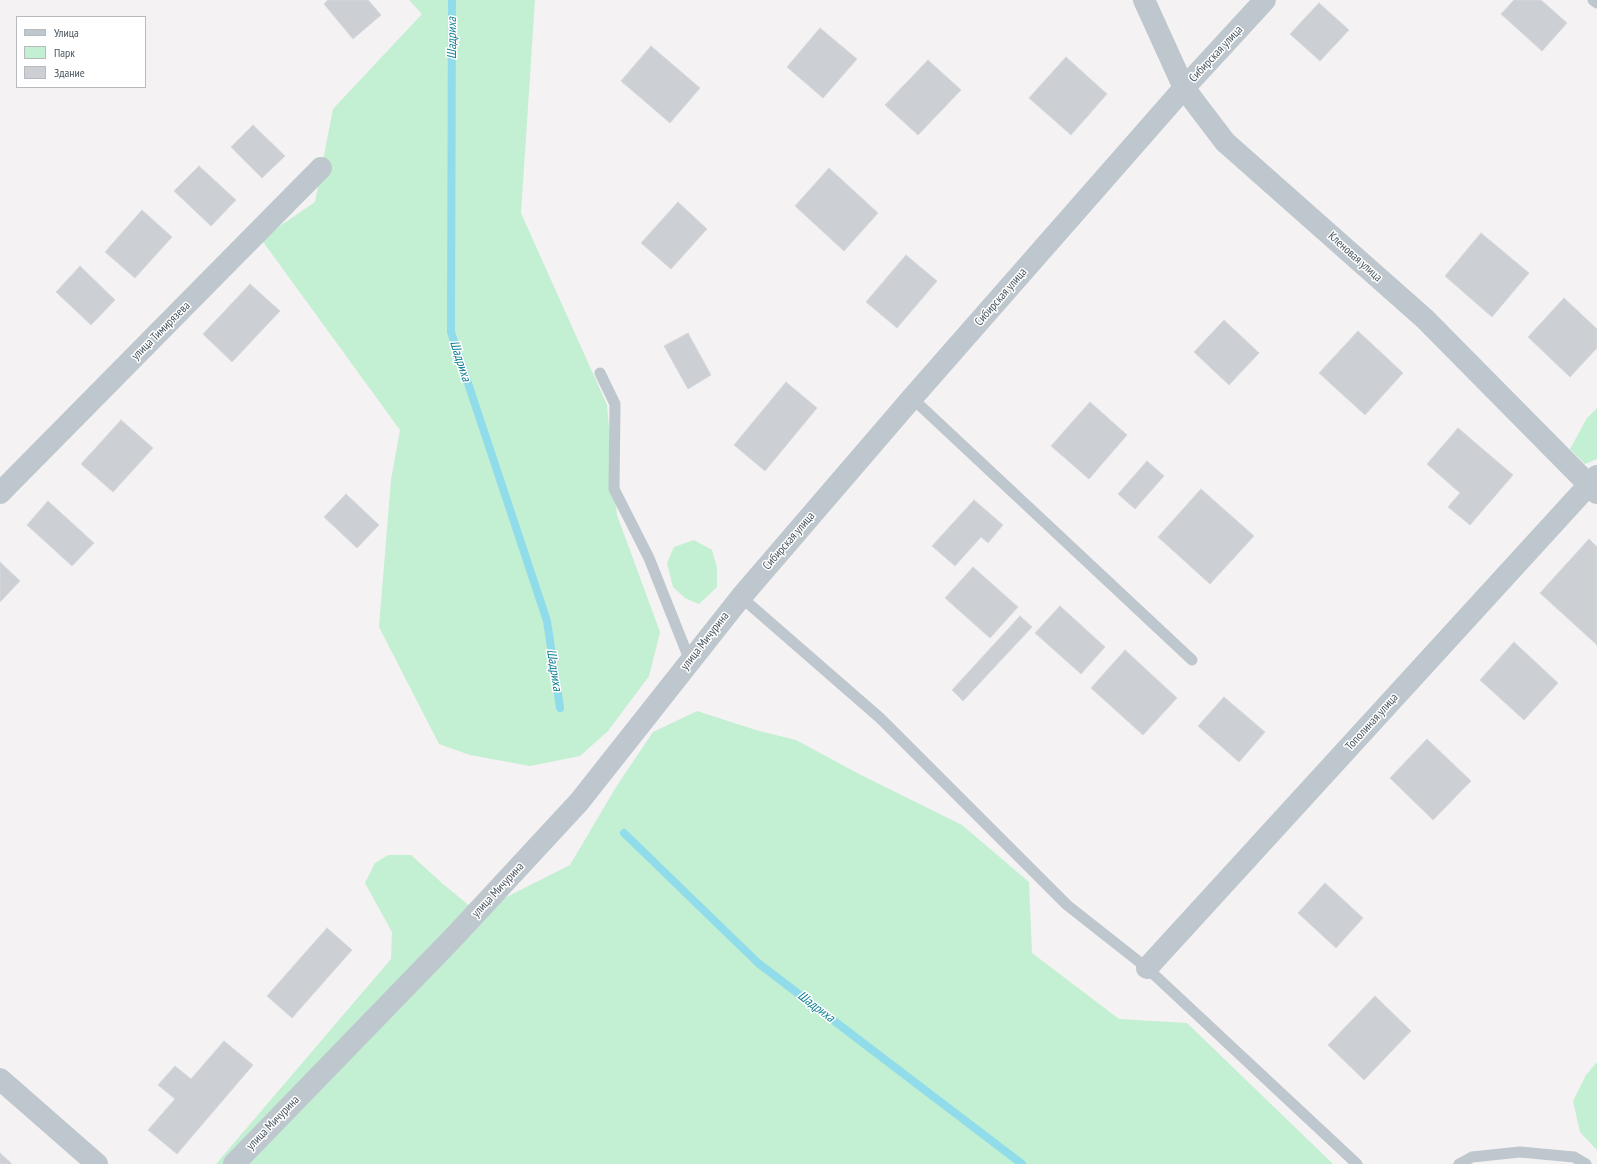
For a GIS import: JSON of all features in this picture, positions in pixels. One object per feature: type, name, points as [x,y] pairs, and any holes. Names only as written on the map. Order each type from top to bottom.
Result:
[{"type":"street","name":"Кленовая улица","points":[[1144,0],[1184,88],[1225,142],[1425,319],[1594,485]]},
{"type":"street","name":"Сибирская улица","points":[[740,596],[1184,88],[1265,0]]},
{"type":"street","name":"улица Тимирязева","points":[[0,493],[321,168]]},
{"type":"street","name":"Тополиная улица","points":[[1147,968],[1594,485]]},
{"type":"street","name":"улица Мичурина","points":[[234,1164],[453,938],[579,802],[740,596]]},
{"type":"street","points":[[0,1079],[97,1164]]},
{"type":"lane","points":[[1593,0],[1597,3]]},
{"type":"lane","points":[[600,373],[615,404],[614,489],[649,558],[690,661]]},
{"type":"lane","points":[[912,398],[1192,660]]},
{"type":"lane","points":[[740,596],[880,718],[1067,906],[1147,968],[1357,1164]]},
{"type":"lane","points":[[1459,1164],[1472,1157],[1520,1152],[1574,1157],[1586,1164]]},
{"type":"green space","points":[[409,0],[535,0],[521,213],[607,405],[617,515],[660,632],[649,676],[608,731],[580,756],[530,766],[470,755],[439,744],[379,627],[391,480],[400,430],[261,239],[315,202],[333,109],[422,14]]},
{"type":"green space","points":[[1597,408],[1597,459],[1585,464],[1570,449],[1587,418]]},
{"type":"green space","points":[[694,540],[712,550],[717,568],[717,587],[699,604],[685,598],[673,587],[667,563],[674,547]]},
{"type":"green space","points":[[697,711],[759,731],[796,740],[859,774],[962,825],[1029,882],[1032,953],[1119,1019],[1187,1023],[1333,1164],[216,1164],[391,959],[392,932],[365,883],[375,863],[388,855],[411,855],[477,912],[570,865],[616,787],[653,732]]},
{"type":"green space","points":[[1597,1062],[1597,1150],[1580,1132],[1573,1101],[1586,1075]]},
{"type":"building","points":[[328,0],[368,0],[381,15],[353,39],[324,4]]},
{"type":"building","points":[[1514,0],[1541,0],[1567,23],[1542,51],[1501,14]]},
{"type":"building","points":[[1319,3],[1349,30],[1320,61],[1290,34]]},
{"type":"building","points":[[820,28],[857,59],[823,98],[787,67]]},
{"type":"building","points":[[651,46],[700,88],[670,123],[621,81]]},
{"type":"building","points":[[1066,57],[1107,94],[1071,135],[1029,98]]},
{"type":"building","points":[[928,60],[961,90],[918,135],[885,105]]},
{"type":"building","points":[[253,125],[285,156],[262,178],[231,147]]},
{"type":"building","points":[[199,166],[236,200],[211,226],[174,191]]},
{"type":"building","points":[[829,168],[878,213],[844,251],[795,206]]},
{"type":"building","points":[[678,202],[707,229],[671,269],[641,243]]},
{"type":"building","points":[[142,210],[172,237],[135,278],[105,252]]},
{"type":"building","points":[[1481,233],[1529,273],[1492,317],[1445,276]]},
{"type":"building","points":[[906,255],[937,281],[897,328],[866,302]]},
{"type":"building","points":[[80,266],[115,300],[91,325],[56,292]]},
{"type":"building","points":[[250,284],[280,311],[232,362],[203,334]]},
{"type":"building","points":[[1564,298],[1597,329],[1597,348],[1570,377],[1528,337]]},
{"type":"building","points":[[1224,320],[1259,353],[1229,385],[1194,352]]},
{"type":"building","points":[[1358,331],[1403,373],[1365,415],[1319,373]]},
{"type":"building","points":[[688,333],[711,375],[688,389],[664,346]]},
{"type":"building","points":[[786,382],[817,408],[765,471],[734,445]]},
{"type":"building","points":[[1090,402],[1127,435],[1089,479],[1051,446]]},
{"type":"building","points":[[121,420],[153,448],[113,492],[81,464]]},
{"type":"building","points":[[1458,428],[1513,475],[1470,525],[1448,507],[1460,493],[1427,464]]},
{"type":"building","points":[[1147,461],[1164,476],[1135,509],[1118,494]]},
{"type":"building","points":[[1201,489],[1254,536],[1210,584],[1158,537]]},
{"type":"building","points":[[346,494],[379,525],[357,548],[324,517]]},
{"type":"building","points":[[974,500],[1003,525],[988,543],[981,537],[955,566],[932,546]]},
{"type":"building","points":[[48,501],[94,543],[72,566],[27,525]]},
{"type":"building","points":[[1589,539],[1597,547],[1597,645],[1540,593]]},
{"type":"building","points":[[0,562],[20,581],[0,602]]},
{"type":"building","points":[[973,567],[1018,607],[990,638],[945,598]]},
{"type":"building","points":[[1060,606],[1105,647],[1081,674],[1035,633]]},
{"type":"building","points":[[1020,616],[1032,627],[963,701],[952,690]]},
{"type":"building","points":[[1514,642],[1558,683],[1524,720],[1480,680]]},
{"type":"building","points":[[1125,650],[1177,698],[1143,735],[1091,688]]},
{"type":"building","points":[[1224,697],[1265,732],[1239,762],[1198,726]]},
{"type":"building","points":[[1427,739],[1471,781],[1433,820],[1390,778]]},
{"type":"building","points":[[1325,883],[1363,918],[1336,948],[1298,913]]},
{"type":"building","points":[[327,928],[352,950],[292,1018],[267,996]]},
{"type":"building","points":[[1375,996],[1411,1031],[1364,1080],[1328,1045]]},
{"type":"building","points":[[224,1041],[253,1065],[177,1154],[148,1130],[175,1099],[158,1085],[175,1066],[191,1079]]},
{"type":"building","points":[[0,1153],[12,1164],[0,1164]]},
{"type":"waterway","name":"Шадриха","points":[[452,0],[451,332],[547,621],[560,708]]},
{"type":"waterway","name":"Шадриха","points":[[624,833],[758,963],[1022,1164]]}]
